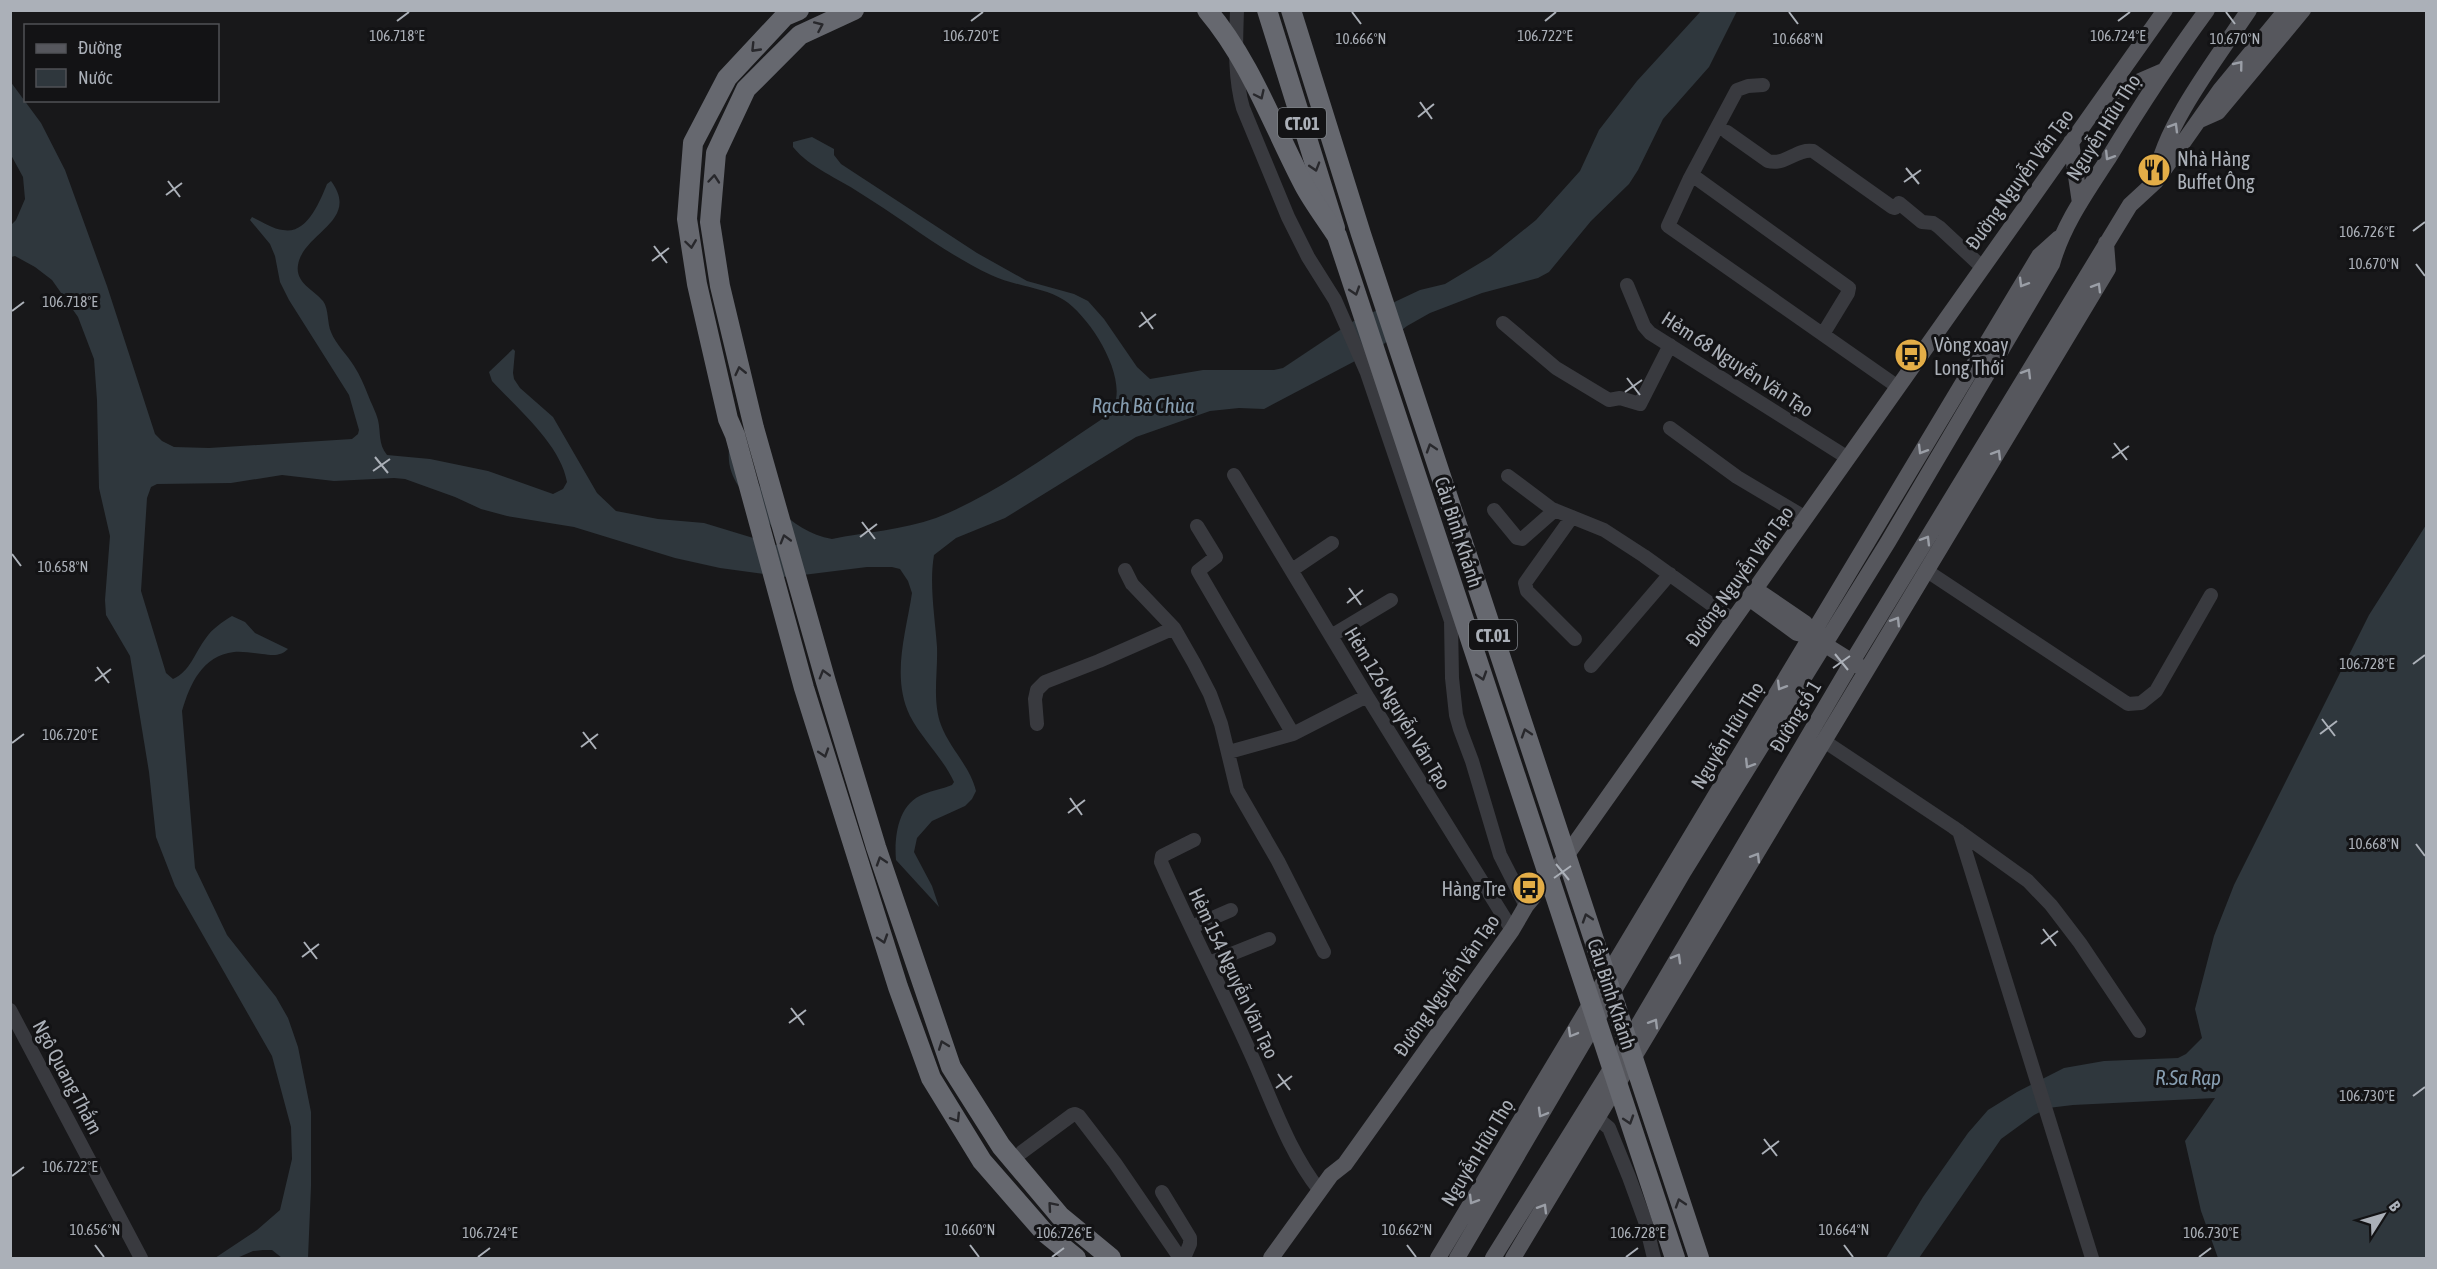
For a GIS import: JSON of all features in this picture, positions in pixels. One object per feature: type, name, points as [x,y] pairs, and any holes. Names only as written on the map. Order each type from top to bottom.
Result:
[{"type":"highway","points":[[799,10],[785,16],[727,78],[693,143],[687,219],[697,284],[728,419],[735,435],[804,688],[895,976],[931,1078],[982,1161],[1044,1232],[1076,1258]]},
{"type":"highway","points":[[854,10],[800,34],[747,89],[716,153],[710,222],[720,286],[754,428],[876,847],[951,1066],[1001,1146],[1060,1216],[1111,1258]]},
{"type":"highway","points":[[1207,10],[1227,33],[1248,69],[1305,187],[1337,236]]},
{"type":"highway","name":"CT.01","points":[[1267,10],[1337,236]]},
{"type":"highway","name":"Cầu Bình Khánh","points":[[1291,10],[1360,234],[1699,1258]]},
{"type":"highway","name":"Cầu Bình Khánh","points":[[1337,236],[1674,1258]]},
{"type":"main road","name":"Đường Nguyễn Văn Tạo","points":[[1285,1258],[1340,1182],[1346,1164],[1512,930],[1526,906],[1558,866],[2165,10]]},
{"type":"main road","name":"Nguyễn Hữu Thọ","points":[[1457,1258],[1684,871],[2039,256],[2059,238],[2163,71],[2207,10]]},
{"type":"main road","points":[[2156,181],[2161,154],[2170,131],[2249,10]]},
{"type":"main road","points":[[1859,666],[2130,205],[2156,181],[2237,67],[2286,10]]},
{"type":"main road","points":[[2197,122],[2218,112],[2303,10]]},
{"type":"main road","points":[[2104,97],[2163,71]]},
{"type":"main road","points":[[2071,142],[2080,203]]},
{"type":"main road","points":[[2056,163],[2065,162],[2073,170],[2080,203]]},
{"type":"main road","points":[[1859,666],[1927,571],[2108,269],[2106,243]]},
{"type":"main road","points":[[1752,593],[1797,633],[1818,639],[1859,666]]},
{"type":"main road","name":"Nguyễn Hữu Thọ","points":[[1438,1258],[1818,639]]},
{"type":"main road","name":"Đường số 1","points":[[1824,741],[1859,666]]},
{"type":"main road","name":"Đường số 1","points":[[1493,1258],[1637,1027],[1775,792],[1859,666]]},
{"type":"main road","points":[[1513,1258],[1824,741]]},
{"type":"main road","name":"Đường Nguyễn Văn Tạo","points":[[1271,1258],[1331,1175],[1346,1164]]},
{"type":"street","points":[[1237,10],[1236,43],[1239,92],[1243,108],[1288,217],[1308,257],[1335,300],[1367,373],[1451,621],[1452,678],[1460,729],[1500,855],[1526,906]]},
{"type":"street","points":[[1763,85],[1748,86],[1737,90],[1668,226],[1898,387]]},
{"type":"street","points":[[1727,132],[1768,161],[1775,163],[1786,161],[1806,150],[1813,151],[1892,207],[1895,208],[1899,203],[1922,222],[1932,223],[1939,227],[1982,267]]},
{"type":"street","points":[[1692,175],[1849,288],[1823,334]]},
{"type":"street","name":"Hẻm 68 Nguyễn Văn Tạo","points":[[1627,285],[1644,326],[1670,345],[1848,458]]},
{"type":"street","points":[[1503,323],[1556,368],[1609,400],[1620,398],[1640,404],[1670,345]]},
{"type":"street","points":[[1670,428],[1737,477],[1806,518]]},
{"type":"street","name":"Hẻm 126 Nguyễn Văn Tạo","points":[[1234,475],[1512,930]]},
{"type":"street","points":[[1508,476],[1555,510],[1604,530],[1733,620]]},
{"type":"street","points":[[1494,510],[1517,538],[1522,539],[1555,510]]},
{"type":"street","points":[[1572,517],[1525,584],[1527,591],[1575,639]]},
{"type":"street","points":[[1197,526],[1216,557],[1198,571],[1293,734]]},
{"type":"street","points":[[1292,570],[1332,543]]},
{"type":"street","points":[[1125,570],[1132,584],[1174,627],[1210,694],[1221,724],[1237,790],[1278,861],[1324,952]]},
{"type":"street","points":[[1927,571],[2128,704],[2141,703],[2156,691],[2211,595]]},
{"type":"street","points":[[1592,666],[1670,574]]},
{"type":"street","points":[[1331,636],[1391,600]]},
{"type":"street","points":[[1037,724],[1035,699],[1037,690],[1045,682],[1099,662],[1174,627]]},
{"type":"street","points":[[1228,752],[1293,734],[1367,696]]},
{"type":"street","points":[[1824,741],[1959,831],[2028,881],[2051,905],[2139,1031]]},
{"type":"street","points":[[1959,831],[2092,1258]]},
{"type":"street","name":"Hẻm 154 Nguyễn Văn Tạo","points":[[1194,840],[1162,856],[1164,868],[1288,1140],[1303,1169],[1320,1191]]},
{"type":"street","points":[[1192,927],[1231,910]]},
{"type":"street","points":[[1209,963],[1269,939]]},
{"type":"street","name":"Ngô Quang Thắm","points":[[10,1010],[141,1258]]},
{"type":"street","points":[[1022,1152],[1072,1115],[1079,1116],[1182,1258],[1190,1244],[1190,1238],[1162,1192]]},
{"type":"street","points":[[1597,1118],[1609,1128],[1629,1177],[1645,1221],[1654,1258]]},
{"type":"water","name":"Rạch Bà Chùa","points":[[1701,11],[1737,11],[1709,67],[1663,119],[1629,184],[1591,221],[1549,272],[1538,278],[1482,293],[1430,313],[1407,326],[1376,350],[1264,409],[1239,408],[1210,411],[1136,437],[1005,518],[956,538],[934,555],[932,589],[937,647],[938,716],[945,734],[969,774],[976,791],[965,806],[932,821],[917,838],[914,852],[932,886],[939,907],[896,860],[897,831],[908,805],[915,798],[952,785],[954,782],[910,716],[904,701],[901,686],[902,655],[912,593],[900,569],[867,567],[787,577],[720,568],[675,558],[574,527],[507,516],[481,509],[405,479],[334,481],[282,475],[231,483],[157,484],[151,487],[147,498],[141,591],[166,673],[173,679],[184,672],[208,635],[232,616],[245,622],[255,633],[288,649],[276,655],[234,652],[214,659],[199,673],[182,711],[195,868],[227,935],[276,997],[288,1018],[298,1047],[311,1112],[308,1258],[282,1258],[272,1250],[263,1250],[253,1251],[237,1258],[215,1258],[257,1230],[280,1210],[292,1159],[291,1127],[272,1056],[175,886],[156,837],[149,772],[130,656],[106,615],[110,536],[99,488],[94,359],[78,317],[52,280],[35,267],[15,256],[11,257],[11,225],[16,220],[25,199],[23,177],[11,155],[10,81],[41,123],[65,170],[107,286],[155,434],[162,441],[174,447],[209,448],[352,439],[358,434],[359,430],[349,395],[289,300],[280,282],[270,244],[250,220],[252,217],[271,227],[283,230],[299,227],[311,215],[327,184],[331,181],[338,195],[339,206],[335,217],[302,254],[298,265],[299,277],[323,301],[333,337],[360,376],[377,417],[381,443],[387,455],[430,459],[488,471],[553,494],[563,489],[567,482],[556,454],[537,428],[492,381],[489,372],[513,349],[515,351],[514,379],[520,388],[553,417],[597,493],[616,511],[658,519],[704,523],[776,545],[779,544],[773,530],[745,495],[731,470],[729,454],[732,435],[748,468],[770,500],[798,525],[814,534],[832,539],[923,522],[958,509],[1021,473],[1102,419],[1113,408],[1117,393],[1111,363],[1104,348],[1085,319],[1064,300],[1047,292],[1000,279],[957,257],[876,203],[816,167],[793,147],[793,142],[812,137],[834,149],[834,155],[841,164],[977,253],[1027,281],[1074,294],[1088,301],[1104,319],[1137,367],[1150,379],[1203,370],[1283,368],[1352,322],[1420,290],[1445,284],[1490,257],[1536,220],[1580,171],[1599,130],[1637,81]]},
{"type":"water","name":"R.Sa Rạp","points":[[2426,525],[2426,1258],[2218,1258],[2201,1211],[2185,1141],[2215,1098],[2048,1108],[2034,1115],[2001,1139],[1919,1258],[1886,1258],[1923,1197],[1968,1133],[1988,1110],[2064,1068],[2104,1061],[2178,1058],[2186,1054],[2202,1038],[2195,1009],[2214,936],[2234,885],[2369,615]]},
{"type":"place","name":"Nhà Hàng Buffet Ông","points":[[2154,170]]},
{"type":"place","name":"Vòng xoay Long Thới","points":[[1911,355]]},
{"type":"place","name":"Hàng Tre","points":[[1529,888]]}]
